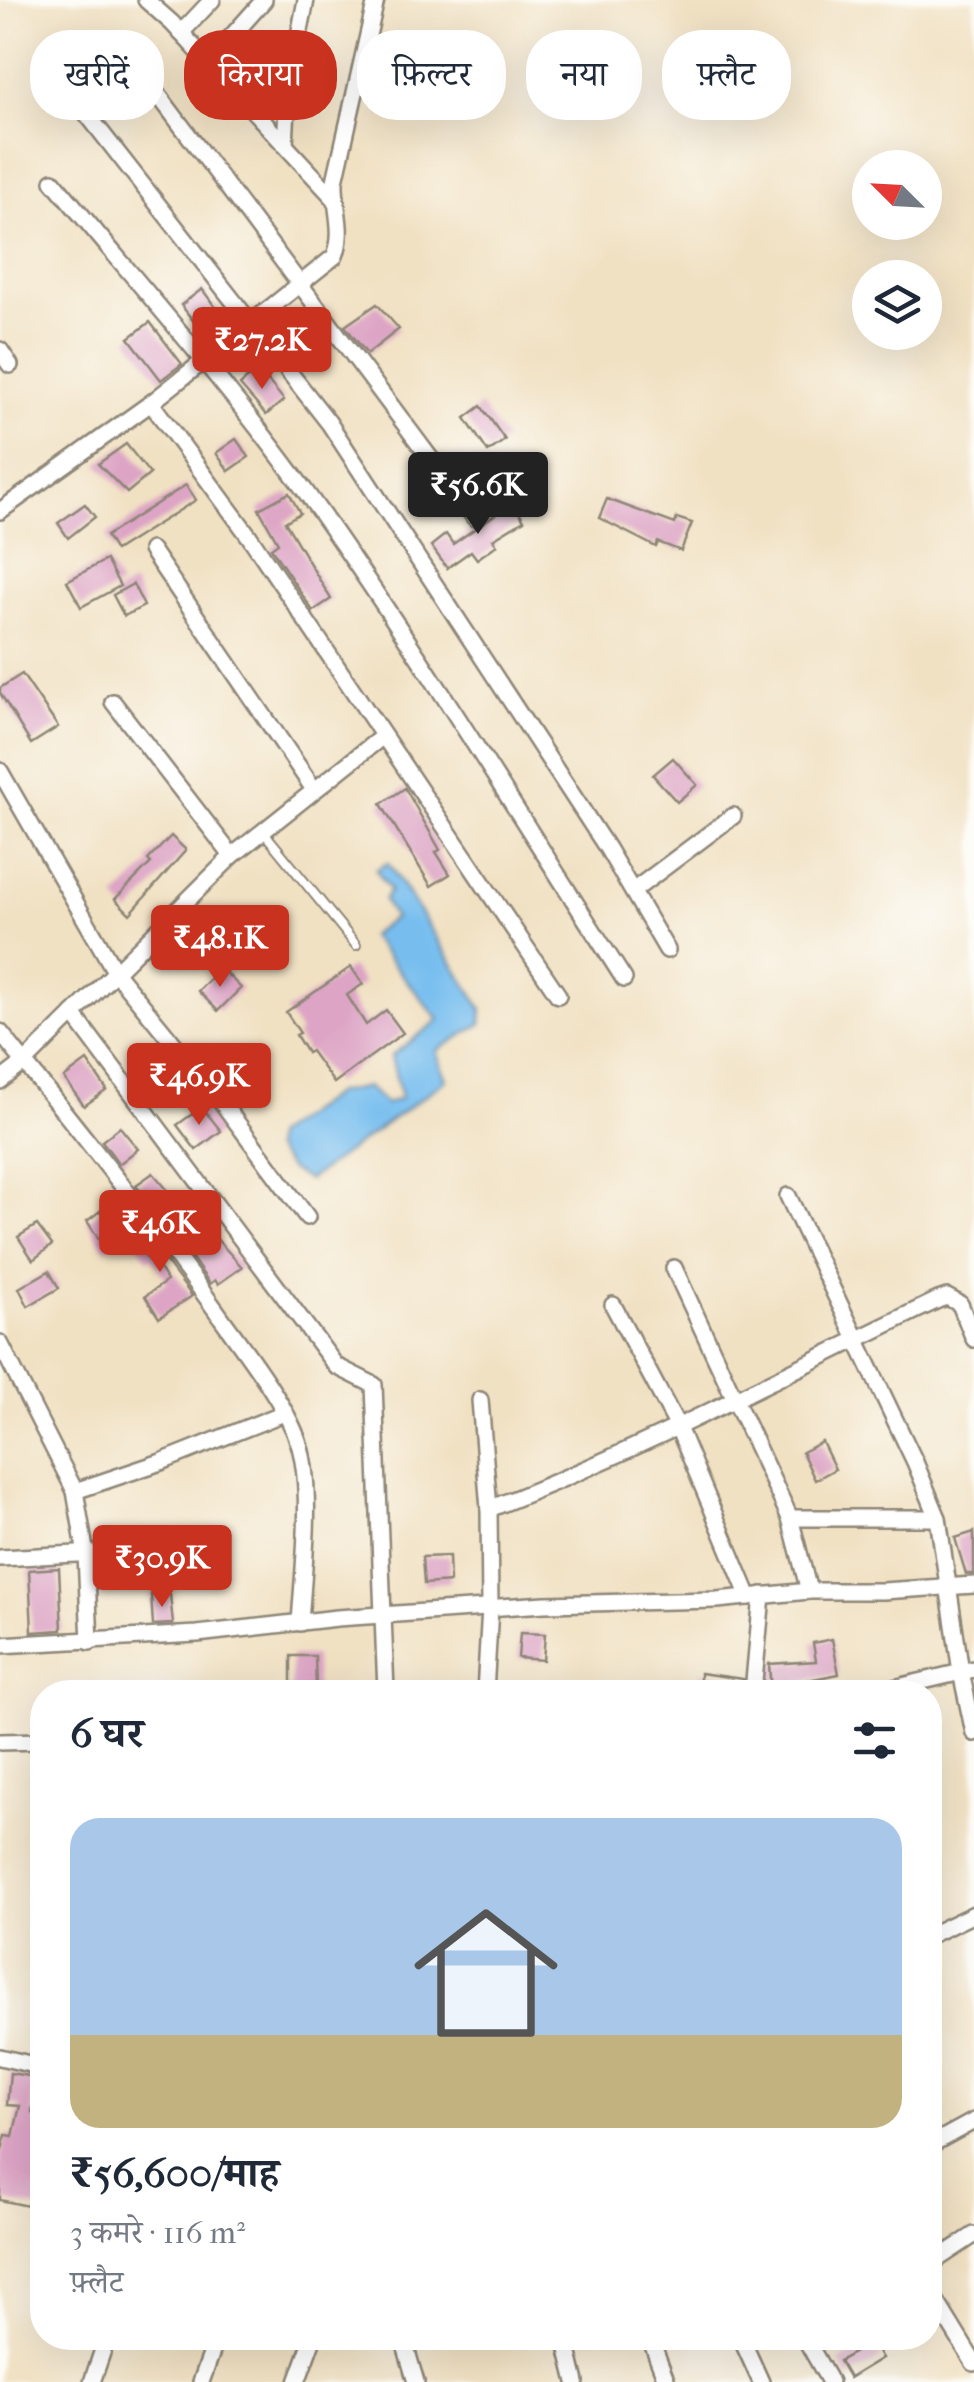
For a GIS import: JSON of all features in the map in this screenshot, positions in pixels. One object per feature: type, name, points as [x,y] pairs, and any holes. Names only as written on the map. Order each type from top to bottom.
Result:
[{"type":"street","points":[[181,33],[212,0]]},
{"type":"street","points":[[237,30],[264,0]]},
{"type":"street","points":[[284,144],[288,91],[306,0]]},
{"type":"street","points":[[0,511],[150,403],[335,256],[341,229],[334,181],[376,0]]},
{"type":"street","points":[[153,2],[184,36]]},
{"type":"street","points":[[164,103],[474,518]]},
{"type":"street","points":[[91,120],[250,326],[303,388],[353,458],[633,891],[667,950]]},
{"type":"street","points":[[261,120],[334,198]]},
{"type":"street","points":[[53,182],[324,518],[442,693],[624,979]]},
{"type":"street","points":[[0,350],[10,365]]},
{"type":"street","points":[[150,403],[248,536],[558,995]]},
{"type":"street","points":[[151,550],[313,788]]},
{"type":"street","points":[[113,702],[232,856]]},
{"type":"street","points":[[0,1080],[25,1062],[232,856],[313,788],[384,736]]},
{"type":"street","points":[[0,772],[116,973],[226,1108],[307,1217]]},
{"type":"street","points":[[633,891],[733,816]]},
{"type":"street","points":[[74,1014],[336,1366],[374,1385],[386,1680]]},
{"type":"street","points":[[0,1032],[167,1240],[284,1413],[300,1448],[304,1470],[300,1623]]},
{"type":"street","points":[[788,1196],[938,1518],[968,1671],[974,1733]]},
{"type":"street","points":[[674,1268],[790,1518],[809,1591]]},
{"type":"street","points":[[489,1510],[736,1399],[947,1297],[960,1304],[974,1338]]},
{"type":"street","points":[[614,1305],[677,1425],[756,1596],[753,1680]]},
{"type":"street","points":[[0,1343],[74,1491],[86,1555],[90,1642]]},
{"type":"street","points":[[480,1400],[489,1510],[490,1608],[485,1680]]},
{"type":"street","points":[[74,1491],[284,1413]]},
{"type":"street","points":[[790,1518],[938,1518]]},
{"type":"street","points":[[0,1558],[172,1550]]},
{"type":"street","points":[[0,1645],[90,1642],[490,1608],[974,1585]]},
{"type":"street","points":[[929,1680],[968,1671]]},
{"type":"street","points":[[0,1742],[30,1742]]},
{"type":"street","points":[[942,1929],[974,1914]]},
{"type":"street","points":[[0,2057],[30,2064]]},
{"type":"street","points":[[942,2138],[974,2121]]},
{"type":"street","points":[[942,2256],[974,2235]]},
{"type":"street","points":[[942,2310],[974,2363]]},
{"type":"street","points":[[92,2382],[103,2350]]},
{"type":"street","points":[[202,2382],[213,2350]]},
{"type":"street","points":[[296,2382],[308,2350]]},
{"type":"street","points":[[406,2350],[416,2382]]},
{"type":"street","points":[[568,2350],[576,2382]]},
{"type":"street","points":[[655,2350],[667,2382]]},
{"type":"street","points":[[746,2350],[761,2382]]},
{"type":"street","points":[[813,2350],[830,2382]]},
{"type":"lane","points":[[262,830],[356,945]]},
{"type":"water","points":[[388,863],[482,1009],[481,1024],[436,1051],[446,1080],[308,1180],[290,1170],[273,1148],[274,1136],[336,1093],[367,1087],[385,1104],[401,1098],[391,1056],[439,1020],[370,936],[394,918],[384,900],[390,890],[376,870]]},
{"type":"building","points":[[202,289],[219,312],[198,327],[181,305]]},
{"type":"building","points":[[377,304],[399,329],[367,354],[345,326]]},
{"type":"building","points":[[150,322],[182,364],[161,380],[129,338]]},
{"type":"building","points":[[291,323],[308,342],[291,356],[275,336]]},
{"type":"building","points":[[258,369],[284,400],[266,415],[240,385]]},
{"type":"building","points":[[481,406],[505,440],[488,452],[465,418]]},
{"type":"building","points":[[236,439],[249,457],[229,471],[216,453]]},
{"type":"building","points":[[126,444],[150,474],[127,493],[98,464]]},
{"type":"building","points":[[186,485],[196,500],[115,551],[106,536]]},
{"type":"building","points":[[289,493],[300,513],[285,522],[331,599],[313,611],[271,548],[278,543],[259,509]]},
{"type":"building","points":[[607,499],[675,524],[677,518],[692,523],[681,551],[658,542],[656,547],[599,518]]},
{"type":"building","points":[[513,502],[524,520],[493,539],[497,545],[477,559],[471,551],[447,568],[431,546],[446,534],[453,544]]},
{"type":"building","points":[[85,504],[95,517],[68,538],[58,523]]},
{"type":"building","points":[[106,560],[120,586],[81,607],[67,581]]},
{"type":"building","points":[[133,584],[144,606],[124,616],[113,595]]},
{"type":"building","points":[[22,674],[58,727],[31,744],[0,693],[0,688]]},
{"type":"building","points":[[673,758],[697,785],[677,802],[653,775]]},
{"type":"building","points":[[405,788],[450,874],[431,886],[381,804]]},
{"type":"building","points":[[171,836],[186,850],[130,914],[115,899]]},
{"type":"building","points":[[238,918],[256,936],[235,956],[218,939]]},
{"type":"building","points":[[351,967],[363,984],[347,995],[366,1025],[386,1010],[403,1033],[334,1083],[311,1051],[307,1053],[286,1012]]},
{"type":"building","points":[[221,968],[241,988],[218,1011],[198,991]]},
{"type":"building","points":[[87,1061],[107,1090],[84,1106],[64,1078]]},
{"type":"building","points":[[202,1107],[221,1131],[196,1150],[177,1125]]},
{"type":"building","points":[[120,1127],[138,1149],[119,1164],[102,1141]]},
{"type":"building","points":[[153,1173],[183,1208],[164,1222],[136,1185]]},
{"type":"building","points":[[104,1208],[125,1236],[105,1249],[87,1221]]},
{"type":"building","points":[[132,1217],[192,1296],[159,1318],[145,1296],[167,1281],[123,1222]]},
{"type":"building","points":[[37,1225],[52,1245],[33,1260],[18,1237]]},
{"type":"building","points":[[214,1236],[242,1267],[218,1284],[215,1280],[210,1284],[189,1254]]},
{"type":"building","points":[[49,1271],[59,1288],[28,1306],[19,1288]]},
{"type":"building","points":[[822,1442],[835,1469],[815,1480],[802,1452]]},
{"type":"building","points":[[974,1532],[974,1574],[966,1574],[955,1538]]},
{"type":"building","points":[[449,1556],[450,1582],[424,1584],[422,1557]]},
{"type":"building","points":[[59,1568],[62,1630],[32,1632],[29,1570]]},
{"type":"building","points":[[170,1594],[173,1624],[153,1625],[151,1595]]},
{"type":"building","points":[[520,1633],[545,1634],[543,1660],[518,1658]]},
{"type":"building","points":[[832,1639],[839,1674],[808,1680],[770,1680],[769,1664],[816,1661],[813,1643]]},
{"type":"building","points":[[291,1656],[315,1656],[316,1680],[291,1680]]},
{"type":"building","points":[[700,1673],[743,1679],[743,1680],[700,1680]]},
{"type":"building","points":[[10,2073],[30,2076],[30,2206],[0,2200],[0,2157],[6,2135],[13,2136],[20,2106],[7,2105]]},
{"type":"building","points":[[877,2350],[882,2358],[849,2378],[839,2361],[855,2352]]}]
